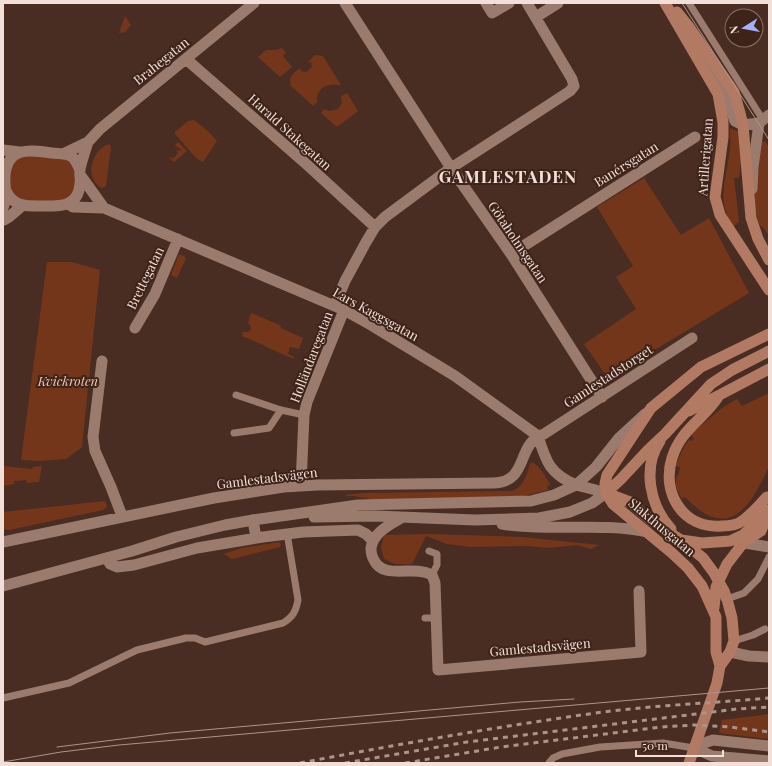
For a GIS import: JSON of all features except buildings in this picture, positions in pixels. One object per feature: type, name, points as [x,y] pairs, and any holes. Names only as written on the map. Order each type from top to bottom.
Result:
[{"type":"main road","name":"Artillerigatan","points":[[665,3],[718,94],[722,111],[723,137],[715,196],[717,208],[724,222],[769,290]]},
{"type":"main road","points":[[669,3],[689,27],[734,92],[743,125],[751,218],[758,239],[769,260]]},
{"type":"main road","points":[[606,493],[605,484],[607,475],[651,408],[701,367],[769,334]]},
{"type":"main road","points":[[606,493],[665,434],[710,384],[732,370],[769,351]]},
{"type":"main road","points":[[683,413],[718,397],[769,369]]},
{"type":"main road","points":[[718,397],[712,407],[686,431],[672,456],[669,469],[669,480],[671,493],[675,502],[688,518],[706,526],[716,527],[733,525],[742,521],[768,497]]},
{"type":"main road","name":"Slakthusgatan","points":[[665,434],[658,444],[650,468],[651,487],[656,507],[666,523],[681,540],[706,562],[719,581],[727,600],[732,618],[734,641],[730,652],[720,666],[717,683],[689,763]]},
{"type":"main road","name":"Slakthusgatan","points":[[606,493],[613,504],[688,568],[710,593],[716,617],[716,652],[720,666]]},
{"type":"main road","name":"Slakthusgatan","points":[[606,493],[630,502],[652,521],[681,540]]},
{"type":"main road","points":[[681,540],[702,543],[730,542],[743,535],[759,520],[768,497]]},
{"type":"main road","points":[[710,593],[716,587],[727,564],[744,542],[761,531],[769,510]]},
{"type":"street","name":"Brahegatan","points":[[63,154],[88,142],[100,129],[254,3]]},
{"type":"street","name":"Götaholmsgatan","points":[[345,3],[450,168],[511,254],[602,397]]},
{"type":"street","points":[[486,3],[492,13],[509,3]]},
{"type":"street","points":[[528,3],[536,17],[558,3]]},
{"type":"street","name":"Holländaregatan","points":[[301,485],[304,415],[306,402],[340,308],[345,282],[375,228],[384,217],[450,168],[570,91],[574,86],[536,17]]},
{"type":"street","name":"Artillerigatan","points":[[689,43],[708,64],[724,92],[735,121],[743,125]]},
{"type":"street","name":"Harald Stakegatan","points":[[186,59],[302,161],[375,228]]},
{"type":"street","points":[[743,125],[764,119],[753,166],[751,218]]},
{"type":"street","name":"Banérsgatan","points":[[511,254],[695,137]]},
{"type":"street","name":"Brahegatan","points":[[80,173],[88,142]]},
{"type":"street","points":[[3,150],[63,154],[74,158],[80,173],[104,208]]},
{"type":"street","points":[[20,152],[9,160],[4,167],[8,194],[3,216],[9,217],[23,205]]},
{"type":"street","points":[[8,194],[20,205],[62,206],[72,201],[79,191],[80,173]]},
{"type":"street","name":"Lars Kaggsgatan","points":[[68,204],[73,207],[104,208],[340,308],[455,376],[538,436]]},
{"type":"street","name":"Brettegatan","points":[[135,328],[155,294],[178,239]]},
{"type":"street","name":"Gamlestadstorget","points":[[538,436],[544,434],[692,338]]},
{"type":"street","points":[[102,361],[93,437],[95,451],[122,516]]},
{"type":"street","points":[[3,586],[107,558],[176,537],[253,520],[358,505],[531,501],[554,495],[576,485],[596,467],[619,438],[651,408]]},
{"type":"street","points":[[538,436],[550,466],[559,477],[576,485],[606,493]]},
{"type":"street","name":"Gamlestadsvägen","points":[[3,542],[214,498],[301,485],[500,483],[510,479],[517,472],[527,448],[538,436]]},
{"type":"street","points":[[284,516],[337,518],[376,516],[475,520],[539,518],[578,509],[592,503],[606,493]]},
{"type":"street","points":[[401,518],[386,526],[379,532],[373,541],[371,549],[372,556],[376,563],[382,568],[391,571],[422,571],[432,575]]},
{"type":"street","points":[[253,520],[256,538]]},
{"type":"street","points":[[475,520],[517,526],[628,529],[647,532]]},
{"type":"street","points":[[107,558],[110,564],[117,567],[197,548],[287,533],[358,530],[366,534],[373,541]]},
{"type":"street","points":[[730,542],[744,542],[769,547]]},
{"type":"street","name":"Gamlestadsvägen","points":[[432,575],[435,583],[431,618],[438,670],[641,652],[640,591]]},
{"type":"street","points":[[730,652],[749,656],[769,657]]},
{"type":"street","points":[[694,748],[713,740],[769,746]]},
{"type":"street","points":[[694,748],[712,756],[769,761]]},
{"type":"lane","points":[[689,3],[764,119]]},
{"type":"lane","points":[[236,395],[281,410],[304,415]]},
{"type":"lane","points":[[234,433],[269,428],[281,410]]},
{"type":"lane","points":[[3,698],[69,683],[137,650],[186,638],[195,638],[206,642],[283,623],[289,620],[297,608],[298,600],[287,533]]},
{"type":"lane","points":[[429,551],[437,554],[437,565],[432,575]]},
{"type":"lane","points":[[710,593],[727,600],[744,593],[758,579],[769,557]]},
{"type":"lane","points":[[734,641],[753,635],[765,629]]},
{"type":"lane","points":[[549,763],[553,758],[562,754],[600,747],[663,743],[694,748]]},
{"type":"green space","points":[[125,16],[131,25],[125,32],[119,33]]},
{"type":"green space","points":[[282,48],[286,53],[283,56],[292,67],[280,77],[258,57],[266,50],[276,50]]},
{"type":"green space","points":[[315,55],[323,56],[341,85],[324,87],[318,93],[317,102],[313,106],[291,86],[290,80],[300,68],[301,71],[306,72],[312,67],[311,62],[307,63]]},
{"type":"green space","points":[[347,93],[358,111],[337,127],[321,113],[324,109],[329,111],[338,109],[342,103],[341,96]]},
{"type":"green space","points":[[194,120],[209,132],[217,141],[203,162],[196,158],[175,134],[175,132],[188,121]]},
{"type":"green space","points":[[730,128],[739,132],[741,159],[739,178],[734,178],[739,221],[734,226],[728,217],[724,199],[725,180],[729,160]]},
{"type":"green space","points":[[765,141],[769,148],[769,236],[763,227],[760,226],[755,205],[755,184],[761,142]]},
{"type":"green space","points":[[178,142],[187,151],[174,162],[169,158],[170,157],[173,159],[178,153],[176,150],[181,150],[175,145]]},
{"type":"green space","points":[[110,144],[111,147],[106,186],[102,188],[96,184],[93,178],[91,171],[92,164],[98,151]]},
{"type":"green space","points":[[32,155],[58,158],[66,160],[70,163],[75,172],[76,183],[73,194],[70,198],[60,202],[30,201],[19,199],[10,191],[10,177],[12,167],[15,162],[19,159]]},
{"type":"green space","points":[[644,178],[681,235],[709,218],[749,293],[608,378],[584,344],[636,309],[616,277],[633,266],[597,207]]},
{"type":"green space","points":[[179,254],[186,258],[177,278],[171,275]]},
{"type":"green space","name":"Kvickroten","points":[[47,262],[72,262],[100,270],[82,447],[66,459],[39,461],[21,460]]},
{"type":"green space","points":[[251,313],[280,325],[281,328],[303,338],[299,349],[290,347],[288,354],[294,357],[294,359],[242,336],[243,332],[248,332],[251,329],[248,323]]},
{"type":"green space","points":[[769,393],[769,463],[765,476],[750,501],[734,516],[716,518],[706,514],[685,497],[682,499],[676,482],[680,467],[676,466],[681,452],[689,440],[692,441],[694,439],[691,434],[722,408],[737,399],[742,406]]},
{"type":"green space","points":[[531,462],[540,468],[545,475],[550,485],[547,486],[548,490],[524,496],[375,500],[346,496],[363,493],[512,491],[522,483]]},
{"type":"green space","points":[[3,466],[32,469],[33,467],[42,466],[39,482],[27,483],[26,480],[14,481],[14,484],[3,486]]},
{"type":"green space","points":[[105,501],[107,507],[103,510],[9,530],[3,529],[3,512]]},
{"type":"green space","points":[[430,534],[522,537],[599,545],[591,549],[577,545],[549,548],[529,546],[470,547],[447,544],[426,536],[412,564],[395,564],[384,559],[381,547],[384,535]]},
{"type":"green space","points":[[279,542],[281,545],[280,547],[232,559],[224,554],[241,548]]},
{"type":"green space","points":[[769,714],[769,739],[719,733],[722,720]]},
{"type":"tram line","points":[[682,3],[769,140]]},
{"type":"tram line","points":[[3,762],[61,752],[119,745],[769,688]]},
{"type":"tram line","points":[[57,747],[170,733],[520,702],[574,699]]},
{"type":"railway","points":[[300,763],[527,723],[603,712],[769,698]]},
{"type":"railway","points":[[345,763],[467,742],[737,709],[769,707]]},
{"type":"railway","points":[[405,763],[501,747],[661,727],[694,725],[730,727],[769,732]]},
{"type":"district","name":"GAMLESTADEN","points":[[508,177]]}]
